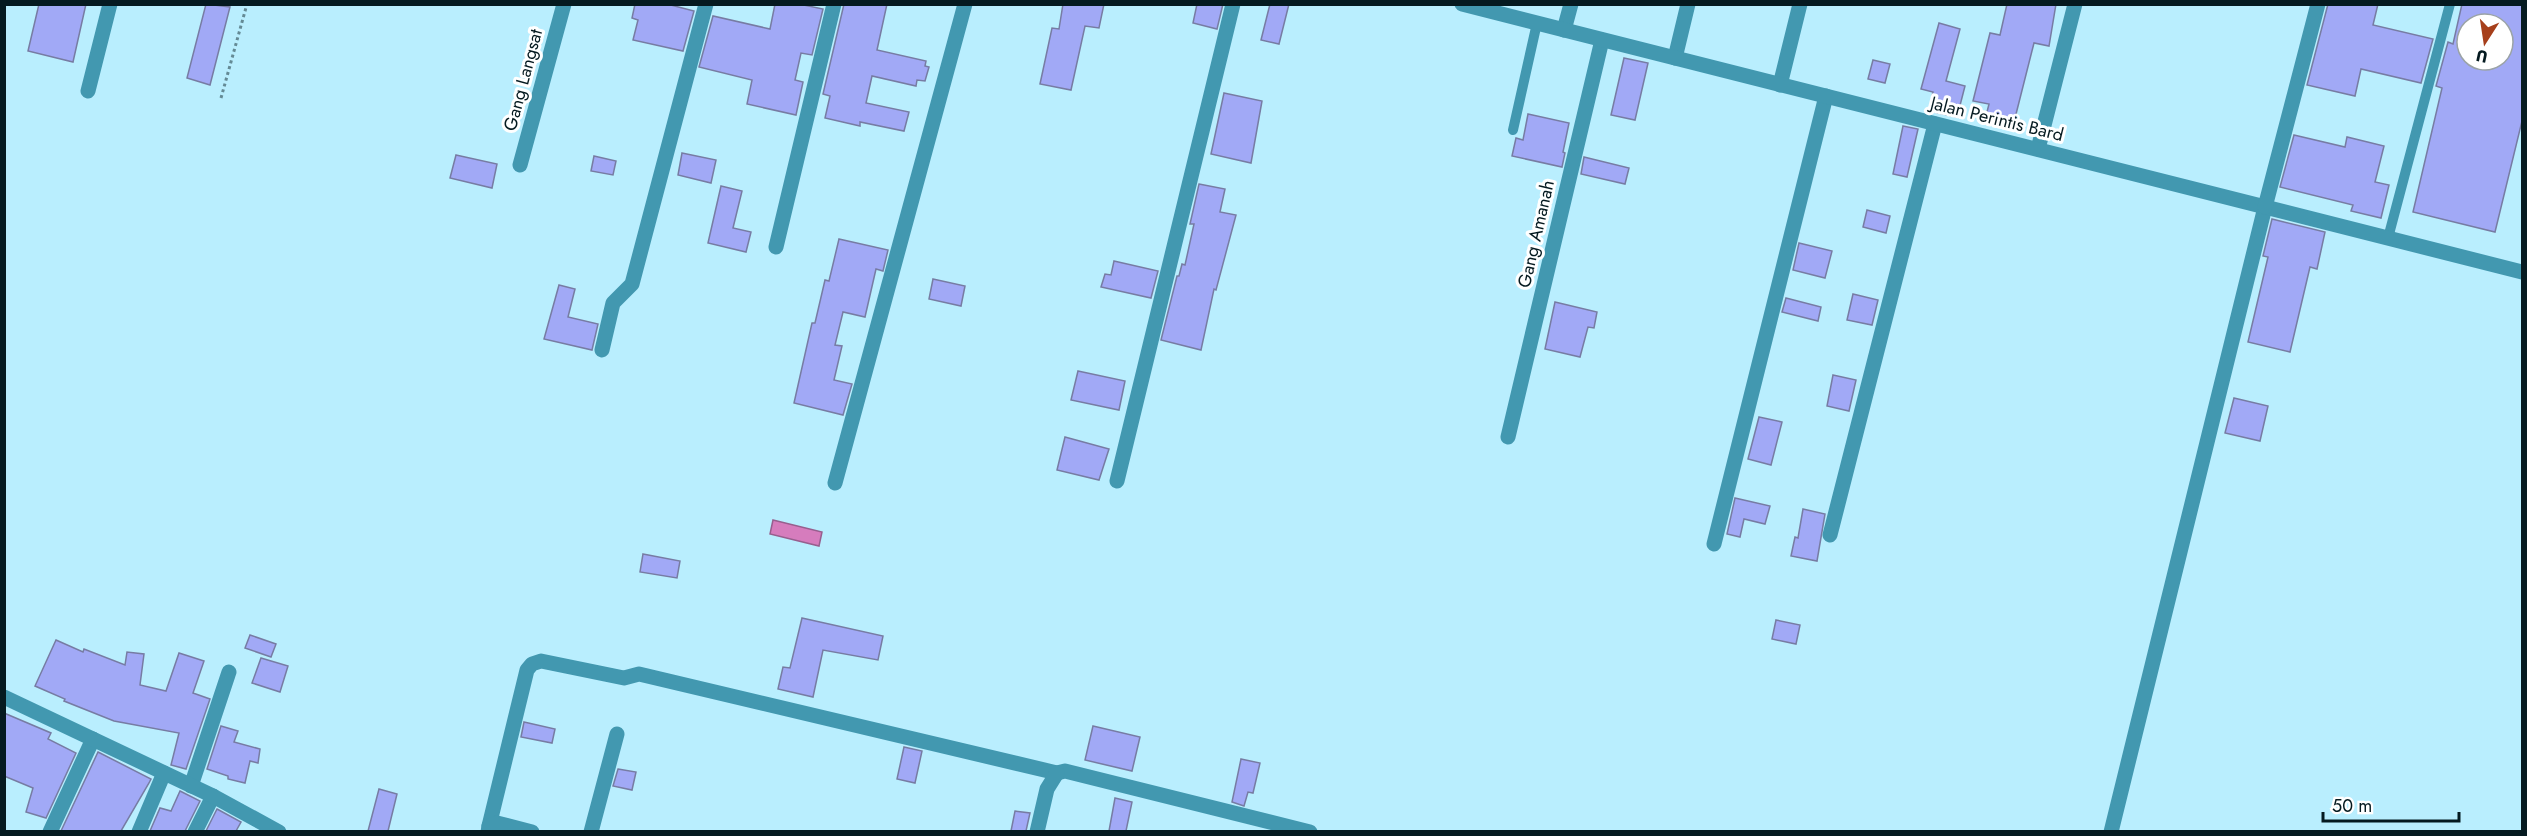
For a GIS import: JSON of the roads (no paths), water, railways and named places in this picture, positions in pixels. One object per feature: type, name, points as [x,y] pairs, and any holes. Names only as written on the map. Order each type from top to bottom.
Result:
[{"type":"street","points":[[88,91],[110,4]]},
{"type":"street","name":"Gang Langsat","points":[[520,165],[564,4]]},
{"type":"street","points":[[602,350],[613,303],[632,284],[706,4]]},
{"type":"street","points":[[776,247],[834,4]]},
{"type":"street","points":[[835,483],[964,4]]},
{"type":"street","points":[[1117,481],[1233,4]]},
{"type":"street","name":"Jalan Perintis Bard","points":[[1462,4],[2523,272]]},
{"type":"street","points":[[1564,30],[1571,4]]},
{"type":"street","points":[[1675,58],[1688,4]]},
{"type":"street","points":[[1780,85],[1800,4]]},
{"type":"street","points":[[2038,149],[2075,4]]},
{"type":"street","points":[[2111,831],[2265,207],[2318,4]]},
{"type":"street","name":"Gang Amanah","points":[[1508,437],[1602,40]]},
{"type":"street","points":[[1714,544],[1826,96]]},
{"type":"street","points":[[1830,535],[1935,124]]},
{"type":"street","points":[[488,829],[527,670],[532,664],[541,661],[624,678],[639,674],[1057,773],[1065,771],[1310,831]]},
{"type":"street","points":[[191,786],[229,672]]},
{"type":"street","points":[[4,698],[213,796],[279,831]]},
{"type":"street","points":[[591,831],[617,734]]},
{"type":"street","points":[[50,831],[93,739]]},
{"type":"street","points":[[139,831],[164,773]]},
{"type":"street","points":[[1037,831],[1047,789],[1057,773]]},
{"type":"street","points":[[195,831],[213,796]]},
{"type":"street","points":[[488,829],[497,823],[532,831]]},
{"type":"lane","points":[[2388,238],[2450,4]]},
{"type":"lane","points":[[1513,130],[1537,23]]}]
